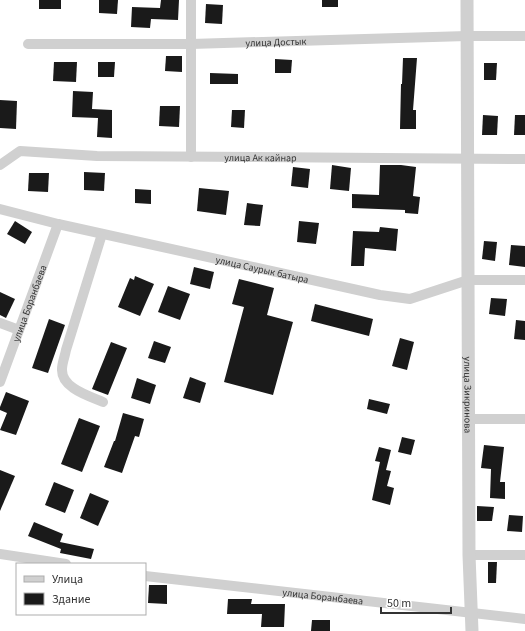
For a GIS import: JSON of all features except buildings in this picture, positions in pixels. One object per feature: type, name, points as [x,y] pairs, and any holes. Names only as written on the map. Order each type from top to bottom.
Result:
[{"type":"street","points":[[191,0],[192,157]]},
{"type":"street","name":"улица Зикринова","points":[[467,0],[470,419],[469,555],[472,631]]},
{"type":"street","name":"улица Достык","points":[[28,44],[191,44],[468,36],[525,36]]},
{"type":"street","name":"улица Ак кайнар","points":[[0,165],[20,151],[96,156],[525,159]]},
{"type":"street","name":"улица Саурык батыра","points":[[0,209],[102,234],[380,295],[410,299],[468,280],[525,280]]},
{"type":"street","name":"улица Боранбаева","points":[[0,382],[58,224]]},
{"type":"street","points":[[102,234],[66,350],[62,369],[64,377],[72,388],[103,402]]},
{"type":"street","points":[[0,323],[19,330]]},
{"type":"street","points":[[470,419],[525,419]]},
{"type":"street","points":[[0,554],[59,563]]},
{"type":"street","points":[[469,555],[525,555]]},
{"type":"street","name":"улица Боранбаева","points":[[146,576],[525,619]]}]
